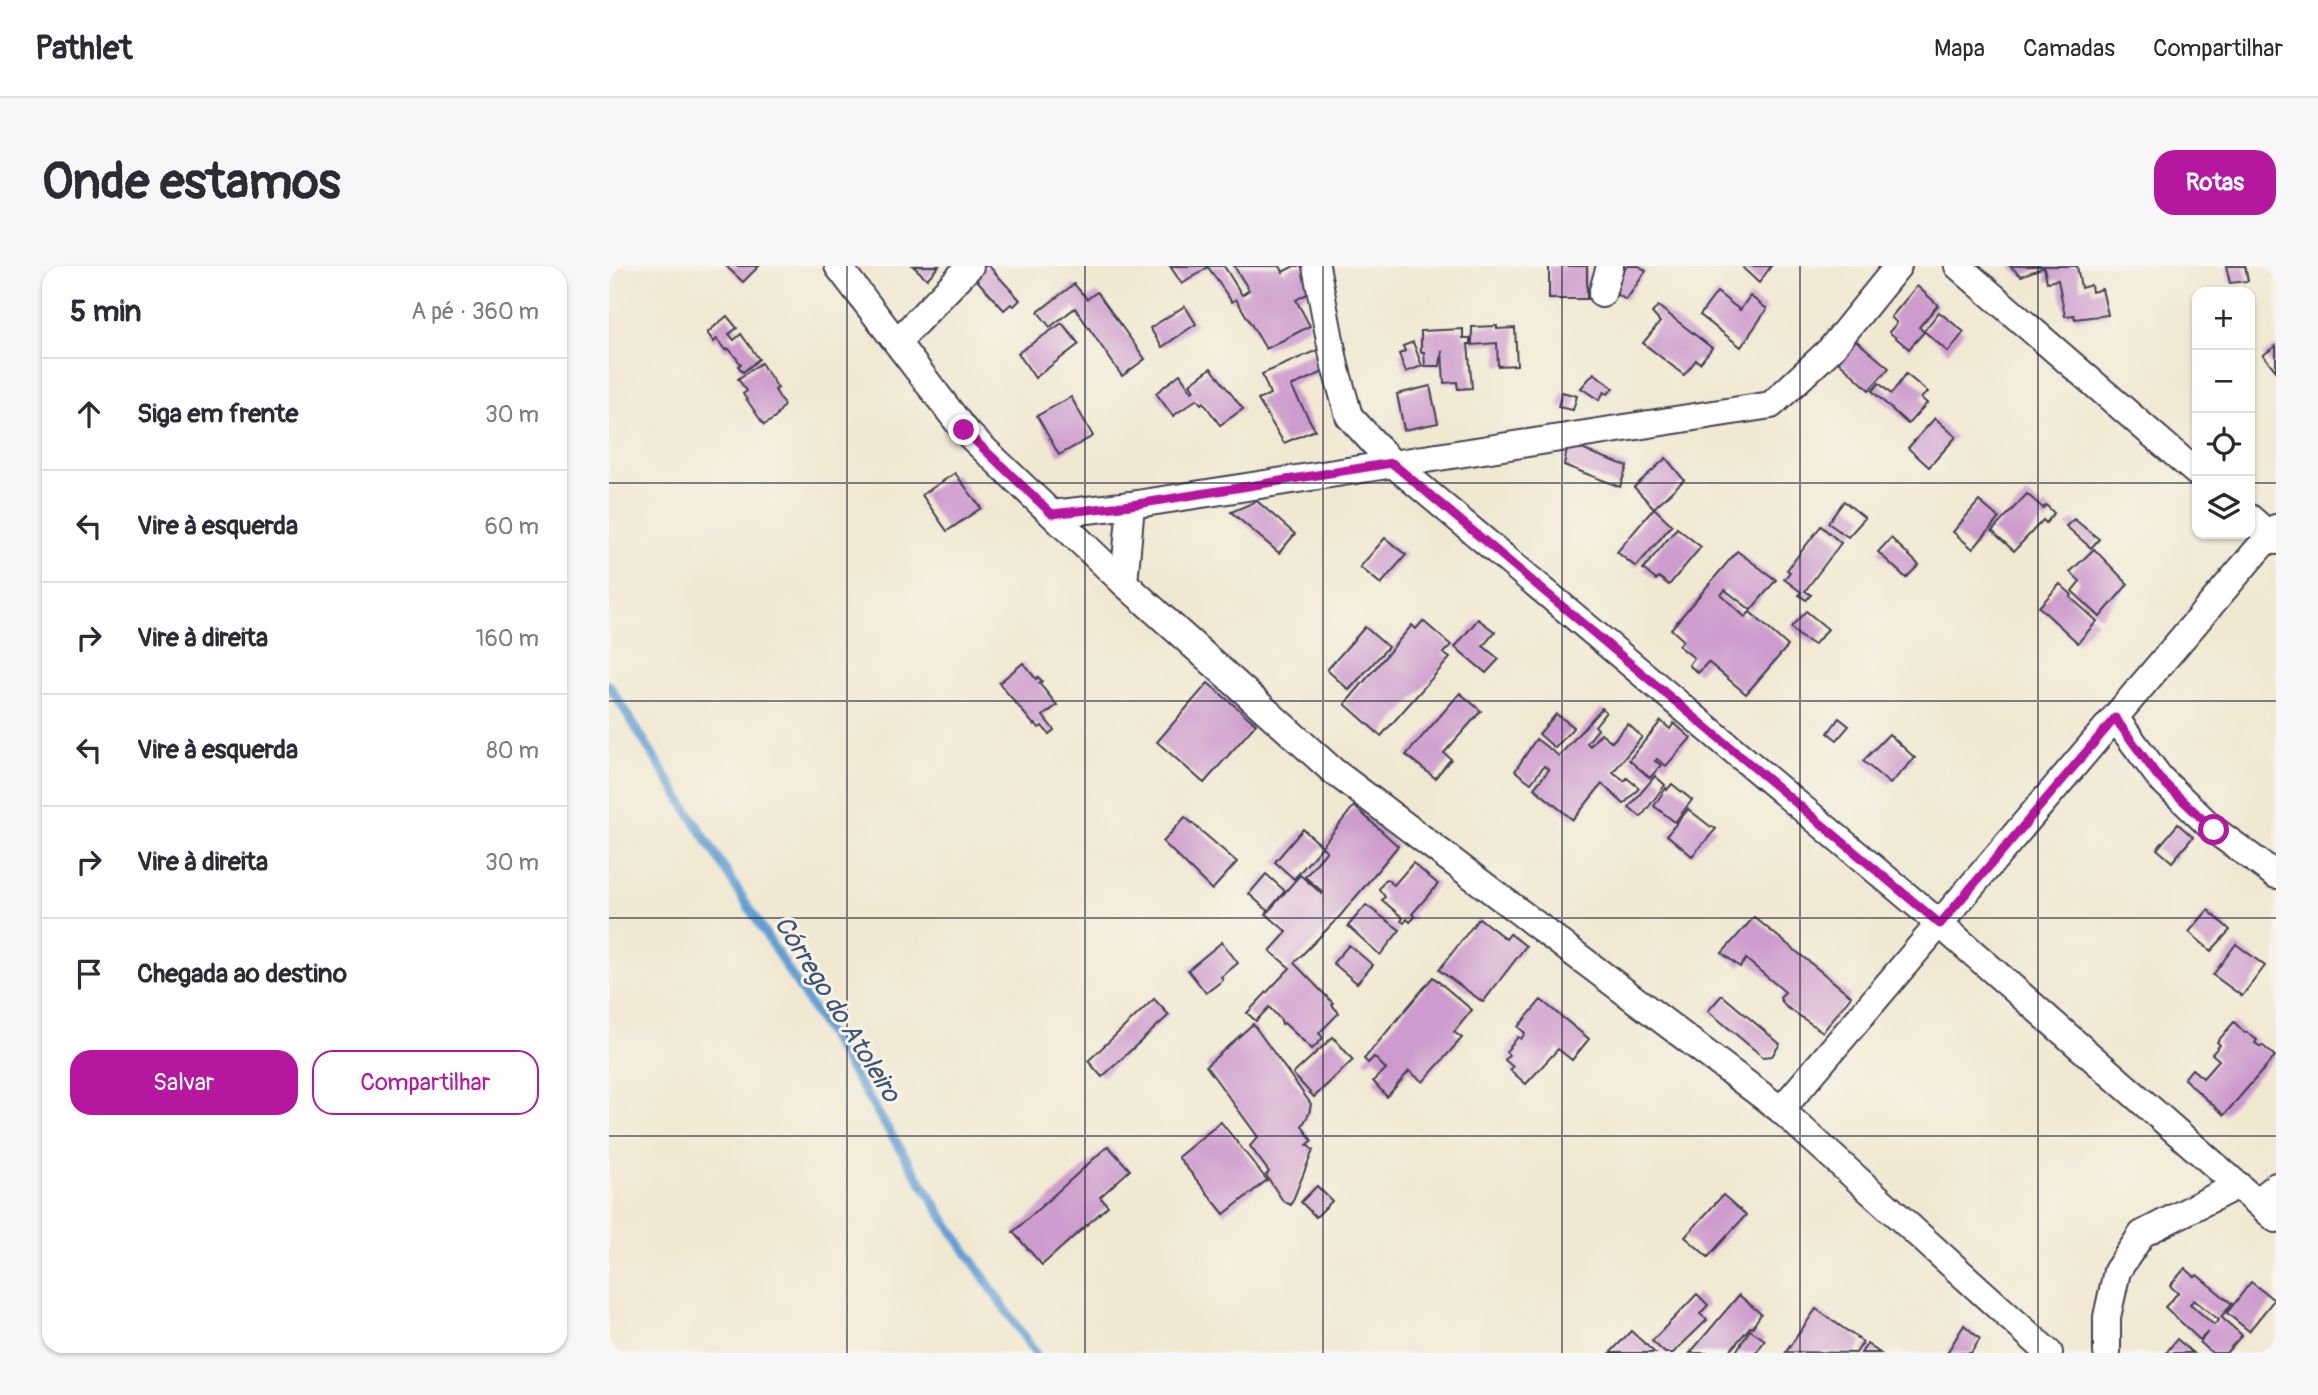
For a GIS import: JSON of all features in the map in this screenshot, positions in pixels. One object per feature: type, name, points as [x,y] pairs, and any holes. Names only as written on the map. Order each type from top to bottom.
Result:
[{"type":"street","points":[[838,266],[964,430],[1124,583],[1332,770],[1781,1110],[2049,1353]]},
{"type":"street","points":[[897,342],[970,266]]},
{"type":"street","points":[[1316,266],[1335,366],[1349,416],[1392,463],[2262,1198]]},
{"type":"street","points":[[1602,294],[1610,266]]},
{"type":"street","points":[[1052,514],[1131,505],[1771,405],[1830,350],[1898,266]]},
{"type":"street","points":[[1958,266],[2192,469]]},
{"type":"street","points":[[1124,583],[1131,505]]},
{"type":"street","points":[[1781,1110],[2274,535],[2255,522]]},
{"type":"street","points":[[2115,718],[2159,778],[2214,830],[2276,876]]},
{"type":"street","points":[[2107,1353],[2107,1317],[2117,1271],[2141,1234],[2262,1198]]},
{"type":"building","points":[[726,266],[759,266],[743,282]]},
{"type":"building","points":[[913,266],[939,266],[927,279]]},
{"type":"building","points":[[983,266],[989,266],[1020,300],[1014,306],[1011,304],[1004,310],[973,276]]},
{"type":"building","points":[[1170,266],[1224,266],[1242,295],[1249,290],[1234,266],[1280,266],[1283,272],[1294,266],[1327,266],[1314,290],[1296,300],[1310,326],[1266,349],[1236,299],[1232,302],[1208,267],[1182,284]]},
{"type":"building","points":[[1549,266],[1587,266],[1587,299],[1549,299]]},
{"type":"building","points":[[1627,266],[1639,266],[1646,271],[1626,300],[1611,290]]},
{"type":"building","points":[[1744,266],[1771,266],[1759,283],[1743,268]]},
{"type":"building","points":[[2010,266],[2077,266],[2081,288],[2091,285],[2092,292],[2102,289],[2108,315],[2075,319],[2074,315],[2065,316],[2058,280],[2047,282],[2044,267],[2021,276]]},
{"type":"building","points":[[2226,266],[2245,266],[2248,281],[2230,283]]},
{"type":"building","points":[[1074,284],[1087,299],[1097,292],[1145,359],[1122,376],[1075,308],[1050,327],[1038,312]]},
{"type":"building","points":[[1917,286],[1938,305],[1919,327],[1924,332],[1909,349],[1889,332],[1897,323],[1891,317]]},
{"type":"building","points":[[1717,292],[1740,310],[1750,296],[1767,309],[1741,347],[1700,315]]},
{"type":"building","points":[[1185,306],[1196,324],[1162,347],[1150,328]]},
{"type":"building","points":[[1658,306],[1712,348],[1700,363],[1696,360],[1684,375],[1643,343],[1660,322],[1652,313]]},
{"type":"building","points":[[1939,312],[1964,332],[1948,352],[1924,331]]},
{"type":"building","points":[[727,316],[737,328],[729,334],[734,340],[741,334],[759,359],[743,372],[738,366],[741,364],[729,349],[725,350],[717,339],[714,342],[708,334]]},
{"type":"building","points":[[1062,323],[1079,344],[1035,378],[1018,353]]},
{"type":"building","points":[[1497,326],[1497,329],[1515,328],[1517,365],[1498,366],[1497,343],[1472,345],[1472,327]]},
{"type":"building","points":[[1463,329],[1463,338],[1470,338],[1468,344],[1472,388],[1458,389],[1457,382],[1444,383],[1442,351],[1440,366],[1425,366],[1424,352],[1421,352],[1421,331]]},
{"type":"building","points":[[1853,338],[1889,368],[1869,390],[1835,358]]},
{"type":"building","points":[[1413,342],[1422,366],[1406,372],[1399,354],[1405,351],[1403,346]]},
{"type":"building","points":[[1331,344],[1340,365],[1291,386],[1315,430],[1284,443],[1258,400],[1270,394],[1262,374]]},
{"type":"building","points":[[2276,346],[2276,371],[2263,355]]},
{"type":"building","points":[[761,363],[778,388],[775,390],[784,405],[775,418],[764,425],[743,394],[747,391],[738,379]]},
{"type":"building","points":[[1211,368],[1243,409],[1220,425],[1203,402],[1201,404],[1197,399],[1173,416],[1156,393],[1180,374],[1192,392],[1194,390],[1190,384]]},
{"type":"building","points":[[1594,373],[1613,388],[1608,394],[1604,392],[1599,400],[1581,388]]},
{"type":"building","points":[[1906,374],[1928,392],[1921,398],[1927,403],[1908,424],[1872,391],[1879,383],[1891,394]]},
{"type":"building","points":[[1430,386],[1438,423],[1404,430],[1397,394]]},
{"type":"building","points":[[1562,392],[1577,396],[1573,410],[1558,407]]},
{"type":"building","points":[[1071,397],[1093,436],[1059,455],[1037,416]]},
{"type":"building","points":[[1935,418],[1956,437],[1929,467],[1908,448]]},
{"type":"building","points":[[1568,444],[1627,466],[1620,487],[1564,465]]},
{"type":"building","points":[[1666,458],[1684,480],[1654,508],[1634,487]]},
{"type":"building","points":[[955,473],[981,508],[947,531],[922,495]]},
{"type":"building","points":[[2027,494],[2043,508],[2046,505],[2054,513],[2046,523],[2043,520],[2014,551],[1992,531]]},
{"type":"building","points":[[1257,501],[1295,534],[1279,553],[1231,512]]},
{"type":"building","points":[[1844,501],[1865,518],[1848,537],[1828,523]]},
{"type":"building","points":[[1979,501],[1999,518],[1973,549],[1953,532]]},
{"type":"building","points":[[1654,508],[1672,525],[1636,567],[1617,552]]},
{"type":"building","points":[[2074,519],[2099,539],[2091,548],[2066,526]]},
{"type":"building","points":[[1821,526],[1841,543],[1805,591],[1811,595],[1806,600],[1799,595],[1801,592],[1784,579],[1790,572],[1787,570]]},
{"type":"building","points":[[1677,528],[1701,547],[1669,585],[1659,577],[1656,580],[1643,569]]},
{"type":"building","points":[[1385,538],[1406,555],[1381,584],[1360,567]]},
{"type":"building","points":[[1891,538],[1919,565],[1906,578],[1878,552]]},
{"type":"building","points":[[2094,549],[2128,584],[2100,617],[2072,591],[2080,581],[2070,572]]},
{"type":"building","points":[[1737,551],[1776,580],[1751,610],[1725,590],[1721,595],[1745,617],[1750,612],[1788,646],[1746,694],[1708,662],[1698,673],[1689,665],[1694,658],[1679,646],[1683,640],[1671,629]]},
{"type":"building","points":[[2060,584],[2072,595],[2070,597],[2097,621],[2078,643],[2039,607]]},
{"type":"building","points":[[1806,611],[1828,629],[1814,645],[1799,636],[1791,627]]},
{"type":"building","points":[[1478,619],[1495,632],[1483,646],[1499,659],[1486,673],[1455,647]]},
{"type":"building","points":[[1423,621],[1451,645],[1443,653],[1450,658],[1381,736],[1345,704],[1412,625],[1416,629]]},
{"type":"building","points":[[1365,627],[1388,647],[1349,690],[1327,670]]},
{"type":"building","points":[[1023,663],[1036,679],[1038,677],[1042,681],[1039,683],[1057,705],[1043,716],[1054,730],[1049,734],[1042,726],[1039,728],[1034,725],[999,683]]},
{"type":"building","points":[[1208,683],[1256,724],[1204,783],[1157,742]]},
{"type":"building","points":[[1460,693],[1481,711],[1444,753],[1451,759],[1435,778],[1406,755]]},
{"type":"building","points":[[1602,708],[1606,712],[1587,743],[1590,746],[1601,733],[1612,742],[1628,724],[1642,737],[1613,772],[1625,781],[1627,778],[1639,788],[1624,804],[1602,784],[1573,820],[1534,788],[1549,770],[1544,766],[1531,783],[1515,771],[1536,739],[1559,756]]},
{"type":"building","points":[[1556,714],[1574,727],[1555,748],[1539,734]]},
{"type":"building","points":[[1839,718],[1849,726],[1837,740],[1828,733]]},
{"type":"building","points":[[1661,721],[1670,729],[1674,723],[1691,738],[1666,766],[1657,759],[1655,761],[1661,765],[1650,778],[1629,760]]},
{"type":"building","points":[[1889,734],[1915,758],[1890,784],[1863,761]]},
{"type":"building","points":[[1655,776],[1665,785],[1641,817],[1629,807]]},
{"type":"building","points":[[1672,784],[1692,800],[1675,822],[1654,806],[1666,788],[1667,790]]},
{"type":"building","points":[[1354,806],[1398,846],[1340,916],[1294,963],[1333,1003],[1339,1013],[1319,1033],[1323,1038],[1312,1049],[1282,1024],[1269,1007],[1256,1021],[1247,1013],[1290,968],[1270,951],[1287,932],[1266,914],[1300,875],[1322,894],[1323,892],[1305,877],[1327,851],[1322,847],[1294,879],[1275,862],[1303,829],[1322,846]]},
{"type":"building","points":[[1688,809],[1716,829],[1692,856],[1667,835]]},
{"type":"building","points":[[1185,817],[1237,862],[1212,890],[1163,842]]},
{"type":"building","points":[[2178,824],[2193,837],[2172,862],[2157,849]]},
{"type":"building","points":[[1413,863],[1438,884],[1412,914],[1415,917],[1404,923],[1401,921],[1403,918],[1382,900],[1385,897],[1379,889],[1386,879],[1394,885]]},
{"type":"building","points":[[1266,874],[1285,891],[1268,911],[1249,894]]},
{"type":"building","points":[[1366,905],[1400,930],[1380,955],[1348,926]]},
{"type":"building","points":[[2208,910],[2230,930],[2211,951],[2189,932]]},
{"type":"building","points":[[1754,917],[1851,996],[1823,1032],[1785,1006],[1780,998],[1785,992],[1746,959],[1740,967],[1722,953]]},
{"type":"building","points":[[1479,918],[1506,939],[1510,934],[1526,946],[1483,1002],[1439,970]]},
{"type":"building","points":[[1222,942],[1238,963],[1221,977],[1223,980],[1206,993],[1188,970]]},
{"type":"building","points":[[2236,944],[2265,966],[2242,996],[2213,975]]},
{"type":"building","points":[[1349,945],[1373,965],[1357,983],[1333,963]]},
{"type":"building","points":[[1433,977],[1472,1010],[1454,1032],[1462,1038],[1423,1082],[1409,1071],[1387,1097],[1373,1081],[1386,1069],[1374,1057],[1368,1063],[1364,1059]]},
{"type":"building","points":[[1722,995],[1780,1044],[1772,1056],[1763,1057],[1708,1011]]},
{"type":"building","points":[[1154,999],[1169,1015],[1102,1077],[1088,1061]]},
{"type":"building","points":[[1541,1000],[1589,1039],[1572,1060],[1558,1049],[1526,1084],[1510,1070],[1513,1067],[1505,1060],[1509,1055],[1506,1052],[1518,1037],[1521,1039],[1525,1033],[1518,1027]]},
{"type":"building","points":[[2234,1022],[2257,1040],[2255,1043],[2261,1047],[2262,1045],[2275,1056],[2224,1115],[2184,1079],[2192,1069],[2203,1078],[2219,1060],[2212,1054],[2220,1045],[2217,1042]]},
{"type":"building","points":[[1253,1024],[1311,1104],[1302,1126],[1312,1141],[1307,1145],[1313,1150],[1291,1205],[1283,1201],[1266,1175],[1269,1172],[1250,1146],[1258,1137],[1206,1066]]},
{"type":"building","points":[[1333,1037],[1353,1060],[1314,1097],[1293,1074]]},
{"type":"building","points":[[1221,1122],[1267,1180],[1224,1214],[1178,1157]]},
{"type":"building","points":[[1108,1146],[1130,1170],[1100,1197],[1108,1206],[1042,1265],[1013,1232]]},
{"type":"building","points":[[1317,1186],[1332,1201],[1316,1217],[1301,1202]]},
{"type":"building","points":[[1723,1195],[1746,1215],[1708,1257],[1685,1237]]},
{"type":"building","points":[[2185,1268],[2232,1304],[2221,1317],[2242,1335],[2226,1353],[2212,1353],[2200,1342],[2208,1332],[2200,1340],[2165,1307],[2178,1293],[2170,1286]],"holes":[[[2194,1300],[2219,1320],[2214,1325],[2190,1304]]]},
{"type":"building","points":[[2251,1282],[2274,1300],[2249,1331],[2227,1313]]},
{"type":"building","points":[[1697,1294],[1708,1305],[1700,1314],[1707,1320],[1673,1353],[1665,1353],[1652,1341]]},
{"type":"building","points":[[1739,1295],[1761,1314],[1752,1328],[1750,1327],[1728,1353],[1690,1353]]},
{"type":"building","points":[[1816,1309],[1863,1342],[1856,1353],[1786,1352]]},
{"type":"building","points":[[1964,1325],[1980,1339],[1971,1353],[1947,1353]]},
{"type":"building","points":[[1750,1330],[1765,1340],[1756,1353],[1735,1353]]},
{"type":"building","points":[[1631,1331],[1655,1353],[1610,1353]]},
{"type":"building","points":[[2177,1339],[2193,1353],[2166,1353]]},
{"type":"building","points":[[1867,1344],[1880,1353],[1861,1353]]},
{"type":"waterway","name":"Córrego do Atoleiro","points":[[609,685],[945,1220],[1035,1353]]},
{"type":"route","points":[[964,430],[1052,514],[1131,505],[1392,463],[1940,924],[2115,718],[2159,778],[2214,830]]}]
